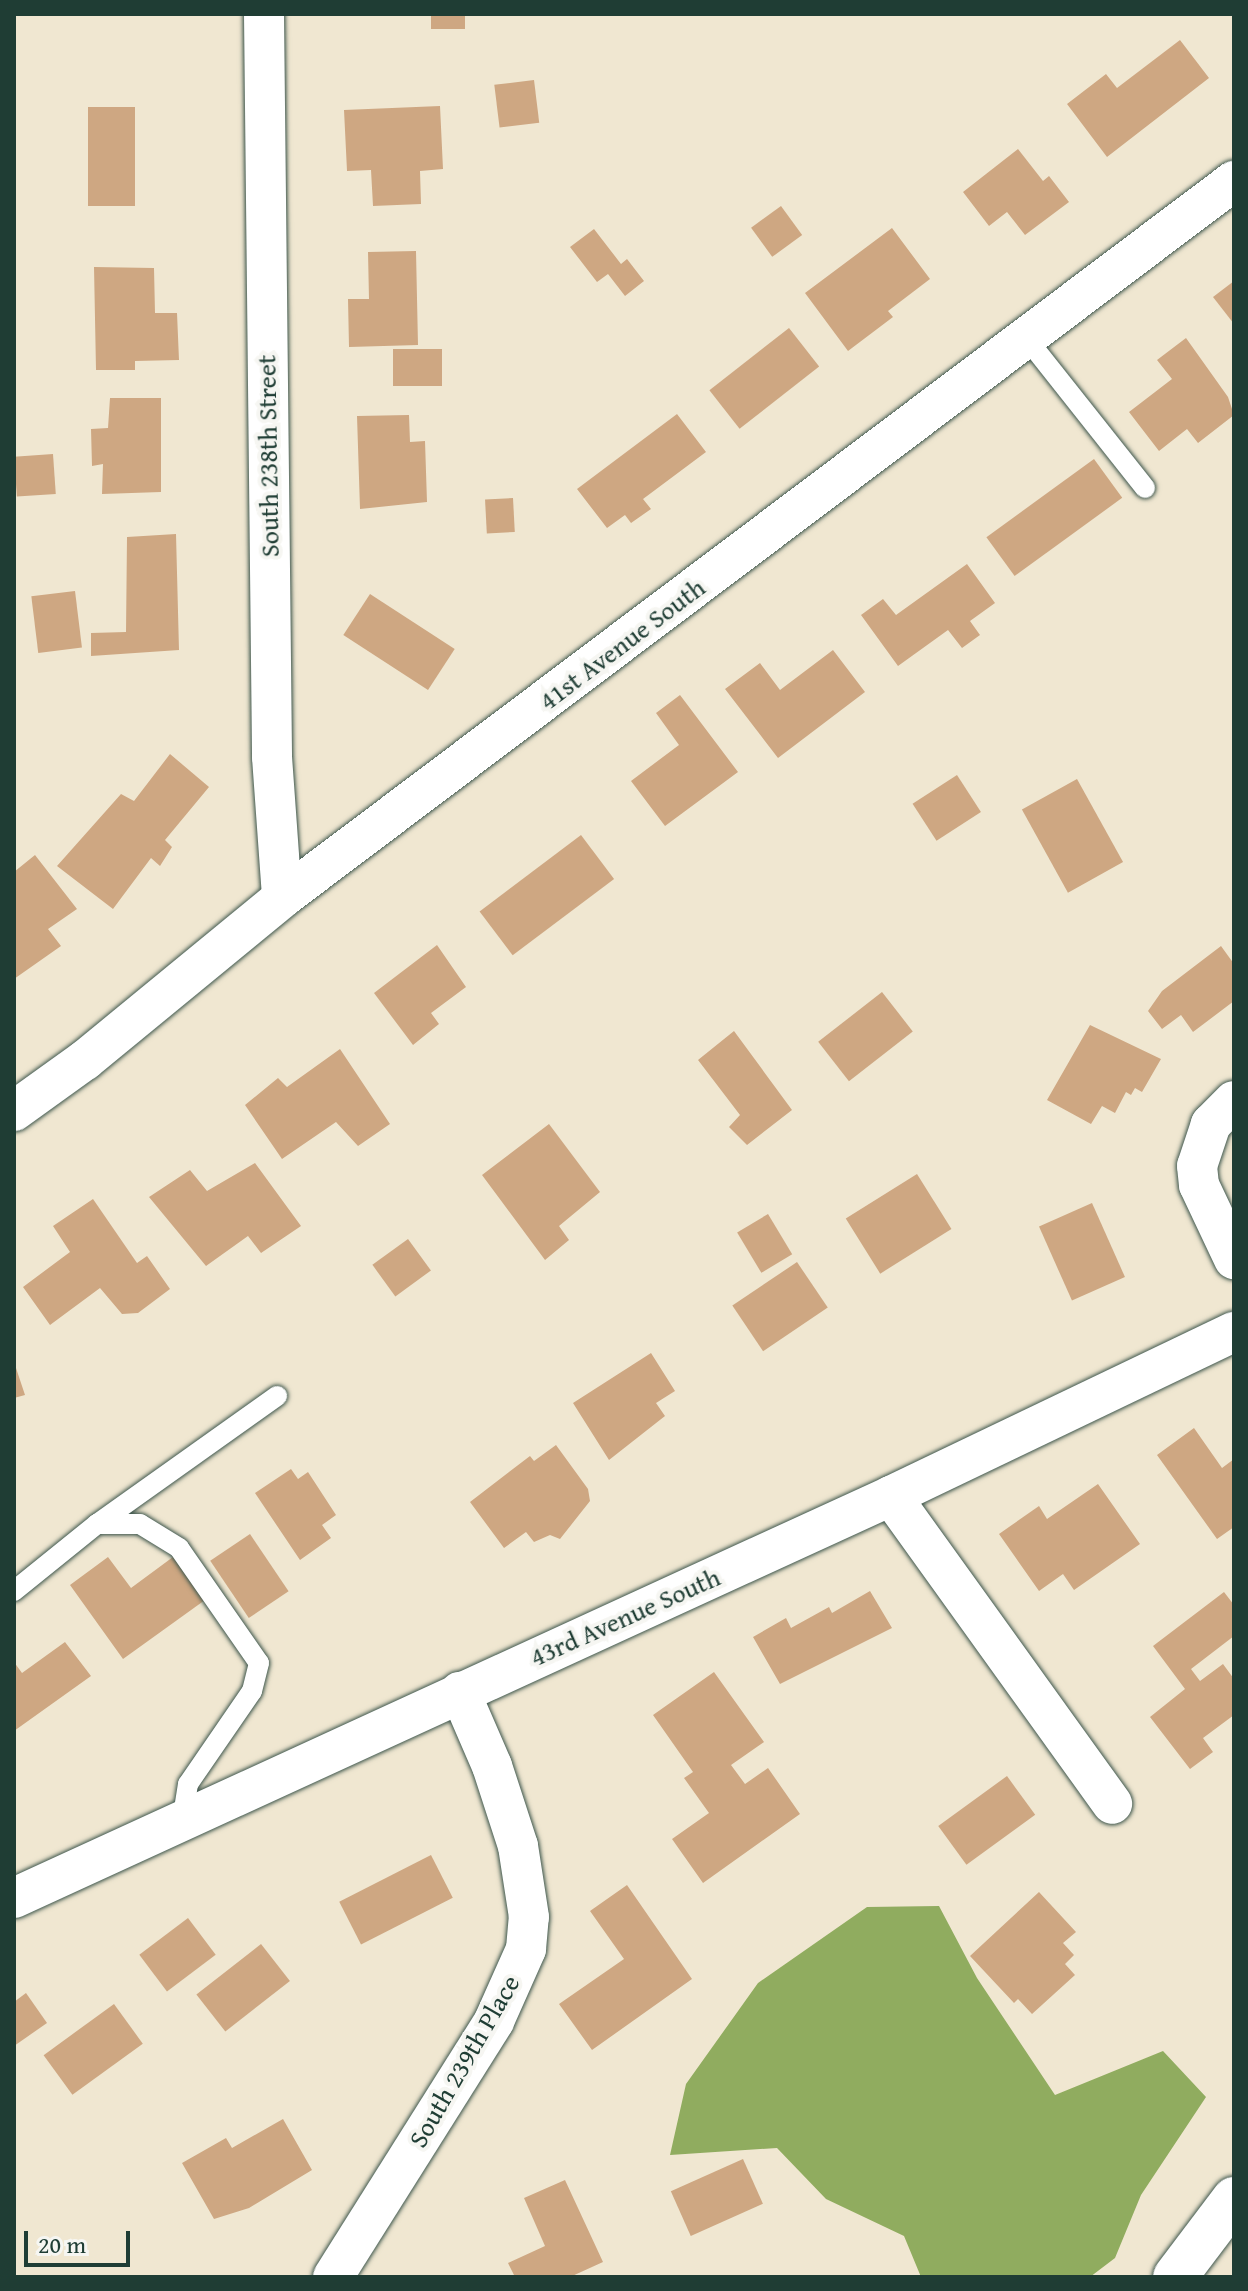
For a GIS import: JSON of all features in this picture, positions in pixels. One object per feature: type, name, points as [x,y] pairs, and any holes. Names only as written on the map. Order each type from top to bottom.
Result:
[{"type":"highway","points":[[1175,2277],[1234,2199]]},
{"type":"street","name":"South 238th Street","points":[[264,14],[272,757],[282,898]]},
{"type":"street","name":"41st Avenue South","points":[[14,1111],[85,1060],[282,898],[1234,181]]},
{"type":"street","points":[[1234,1101],[1211,1124],[1197,1166],[1199,1185],[1234,1259]]},
{"type":"street","name":"43rd Avenue South","points":[[14,1898],[891,1496],[1234,1332]]},
{"type":"street","points":[[891,1496],[1112,1804]]},
{"type":"street","name":"South 239th Place","points":[[333,2277],[494,2021],[526,1949],[529,1917],[518,1846],[492,1766],[460,1692]]},
{"type":"lane","points":[[1027,339],[1145,488]]},
{"type":"lane","points":[[14,1591],[97,1524],[277,1396]]},
{"type":"lane","points":[[97,1524],[140,1524],[174,1543],[259,1663],[252,1691],[188,1784],[182,1820]]},
{"type":"green space","points":[[939,1906],[977,1978],[1055,2095],[1163,2051],[1206,2097],[1141,2195],[1115,2258],[1090,2277],[921,2277],[904,2236],[826,2199],[777,2148],[670,2155],[686,2084],[758,1983],[867,1907]]},
{"type":"building","points":[[431,14],[465,14],[465,29],[431,29]]},
{"type":"building","points":[[1180,40],[1209,78],[1107,157],[1067,104],[1106,74],[1117,88]]},
{"type":"building","points":[[534,80],[539,123],[500,128],[494,85]]},
{"type":"building","points":[[440,106],[443,169],[420,171],[421,204],[373,206],[371,170],[347,171],[344,110]]},
{"type":"building","points":[[88,107],[135,107],[135,206],[88,206]]},
{"type":"building","points":[[1018,149],[1043,181],[1049,176],[1069,202],[1025,235],[1007,212],[989,226],[963,192]]},
{"type":"building","points":[[781,206],[802,235],[772,257],[751,228]]},
{"type":"building","points":[[892,228],[930,279],[888,311],[893,317],[848,351],[805,293]]},
{"type":"building","points":[[594,229],[621,264],[627,259],[644,281],[625,296],[608,274],[597,282],[570,247]]},
{"type":"building","points":[[416,251],[418,345],[349,347],[348,299],[369,299],[368,252]]},
{"type":"building","points":[[94,267],[154,268],[155,313],[177,313],[179,360],[135,361],[135,370],[96,370]]},
{"type":"building","points":[[1234,281],[1234,324],[1213,297]]},
{"type":"building","points":[[789,328],[819,367],[740,429],[709,390]]},
{"type":"building","points":[[1186,338],[1228,397],[1234,415],[1198,443],[1187,429],[1159,451],[1129,412],[1172,379],[1157,360]]},
{"type":"building","points":[[393,349],[442,349],[442,386],[393,386]]},
{"type":"building","points":[[110,398],[161,398],[161,492],[102,494],[103,464],[92,466],[91,429],[108,428]]},
{"type":"building","points":[[677,414],[706,452],[643,499],[651,509],[631,523],[625,515],[607,528],[577,489]]},
{"type":"building","points":[[409,415],[410,442],[425,441],[427,502],[360,509],[357,416]]},
{"type":"building","points":[[53,454],[56,494],[17,497],[14,457]]},
{"type":"building","points":[[1094,459],[1122,498],[1015,576],[986,537]]},
{"type":"building","points":[[513,498],[515,532],[487,533],[485,499]]},
{"type":"building","points":[[176,534],[179,650],[91,656],[91,633],[126,632],[127,537]]},
{"type":"building","points":[[967,564],[995,603],[970,621],[980,635],[962,648],[948,630],[898,666],[861,615],[883,599],[896,615]]},
{"type":"building","points":[[75,591],[82,648],[38,653],[31,596]]},
{"type":"building","points":[[370,594],[455,649],[428,690],[343,635]]},
{"type":"building","points":[[833,650],[865,692],[778,758],[725,689],[760,663],[780,690]]},
{"type":"building","points":[[680,695],[738,772],[665,826],[631,781],[679,745],[656,713]]},
{"type":"building","points":[[170,754],[209,787],[165,840],[172,847],[160,866],[151,858],[113,909],[57,866],[121,794],[134,801]]},
{"type":"building","points":[[957,775],[981,812],[937,841],[913,804]]},
{"type":"building","points":[[1077,779],[1123,862],[1068,893],[1022,810]]},
{"type":"building","points":[[581,835],[614,879],[513,955],[480,911]]},
{"type":"building","points":[[35,855],[77,909],[48,929],[61,946],[14,979],[14,872]]},
{"type":"building","points":[[437,945],[466,987],[431,1013],[439,1024],[413,1045],[374,993]]},
{"type":"building","points":[[1221,946],[1234,964],[1234,1001],[1193,1032],[1181,1015],[1162,1029],[1148,1011],[1162,991]]},
{"type":"building","points":[[882,992],[913,1031],[849,1081],[818,1042]]},
{"type":"building","points":[[1090,1025],[1161,1059],[1142,1092],[1135,1088],[1131,1095],[1126,1092],[1115,1113],[1102,1106],[1091,1124],[1047,1100]]},
{"type":"building","points":[[734,1031],[792,1110],[747,1145],[729,1127],[740,1115],[698,1060]]},
{"type":"building","points":[[340,1049],[390,1124],[358,1146],[336,1122],[282,1159],[245,1105],[278,1078],[287,1087]]},
{"type":"building","points":[[549,1124],[600,1192],[559,1226],[569,1240],[545,1260],[482,1175]]},
{"type":"building","points":[[255,1163],[301,1226],[261,1253],[248,1236],[206,1266],[149,1197],[190,1170],[207,1191]]},
{"type":"building","points":[[917,1174],[951,1229],[880,1274],[846,1219]]},
{"type":"building","points":[[93,1199],[137,1263],[147,1256],[170,1289],[138,1313],[122,1314],[100,1288],[50,1325],[23,1287],[70,1252],[53,1226]]},
{"type":"building","points":[[1092,1203],[1125,1277],[1072,1301],[1039,1227]]},
{"type":"building","points":[[768,1214],[792,1254],[761,1273],[737,1233]]},
{"type":"building","points":[[408,1239],[431,1271],[395,1296],[372,1265]]},
{"type":"building","points":[[797,1262],[828,1308],[763,1351],[732,1306]]},
{"type":"building","points":[[651,1353],[675,1391],[656,1403],[665,1416],[609,1460],[573,1403]]},
{"type":"building","points":[[14,1362],[25,1395],[14,1398]]},
{"type":"building","points":[[1194,1428],[1222,1468],[1234,1459],[1234,1527],[1217,1539],[1157,1455]]},
{"type":"building","points":[[556,1445],[588,1489],[590,1501],[560,1539],[550,1535],[534,1542],[526,1532],[504,1548],[470,1502],[530,1456],[534,1461]]},
{"type":"building","points":[[291,1469],[298,1479],[308,1472],[336,1515],[322,1525],[331,1538],[300,1560],[255,1493]]},
{"type":"building","points":[[1098,1484],[1140,1544],[1074,1590],[1063,1574],[1039,1591],[999,1534],[1039,1506],[1047,1519]]},
{"type":"building","points":[[250,1534],[289,1591],[249,1618],[210,1561]]},
{"type":"building","points":[[108,1557],[131,1588],[173,1557],[205,1600],[123,1659],[70,1585]]},
{"type":"building","points":[[870,1591],[892,1628],[780,1684],[753,1637],[786,1618],[791,1628],[829,1607],[832,1613]]},
{"type":"building","points":[[1224,1592],[1234,1605],[1234,1636],[1191,1669],[1200,1681],[1223,1664],[1234,1679],[1234,1715],[1203,1738],[1213,1752],[1190,1769],[1150,1717],[1185,1689],[1153,1646]]},
{"type":"building","points":[[65,1642],[91,1676],[14,1731],[14,1662],[22,1673]]},
{"type":"building","points":[[714,1672],[764,1742],[731,1765],[745,1784],[768,1768],[800,1814],[703,1883],[672,1839],[709,1813],[684,1778],[693,1772],[653,1715]]},
{"type":"building","points":[[1007,1776],[1035,1815],[966,1865],[938,1826]]},
{"type":"building","points":[[431,1855],[453,1898],[361,1945],[339,1902]]},
{"type":"building","points":[[627,1885],[692,1979],[592,2050],[559,2004],[624,1959],[590,1911]]},
{"type":"building","points":[[1039,1892],[1076,1932],[1063,1943],[1074,1955],[1065,1964],[1075,1975],[1032,2014],[1018,1999],[1014,2003],[970,1956]]},
{"type":"building","points":[[188,1918],[216,1955],[167,1991],[139,1955]]},
{"type":"building","points":[[261,1944],[290,1981],[225,2032],[196,1994]]},
{"type":"building","points":[[26,1993],[47,2023],[14,2046],[14,2002]]},
{"type":"building","points":[[114,2004],[143,2044],[72,2095],[44,2055]]},
{"type":"building","points":[[283,2119],[312,2170],[249,2208],[214,2219],[182,2163],[226,2138],[232,2148]]},
{"type":"building","points":[[743,2159],[763,2204],[691,2236],[671,2191]]},
{"type":"building","points":[[565,2180],[603,2262],[570,2277],[515,2277],[508,2263],[545,2246],[524,2198]]}]
